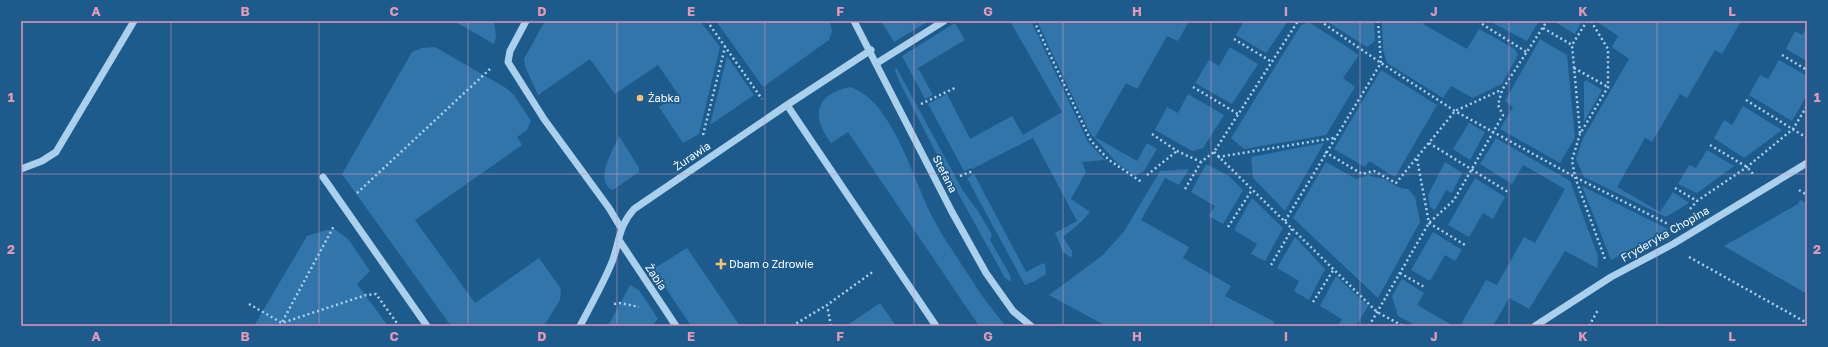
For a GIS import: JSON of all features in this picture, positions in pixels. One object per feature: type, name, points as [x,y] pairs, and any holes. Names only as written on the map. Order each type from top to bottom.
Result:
[{"type":"street","points":[[21,169],[42,161],[56,152],[134,21]]},
{"type":"street","points":[[526,21],[510,51],[508,62],[544,119],[609,208],[621,228]]},
{"type":"street","name":"Stefana","points":[[854,21],[871,50],[955,218],[986,273],[1013,311],[1031,326]]},
{"type":"street","points":[[877,63],[944,21]]},
{"type":"street","name":"Żurawia","points":[[580,326],[612,262],[621,228],[626,218],[634,209],[871,50]]},
{"type":"street","points":[[787,105],[936,326]]},
{"type":"street","name":"Fryderyka Chopina","points":[[1535,326],[1611,277],[1673,244],[1807,163]]},
{"type":"street","points":[[323,177],[427,326]]},
{"type":"street","name":"Żabia","points":[[619,240],[676,326]]},
{"type":"path","points":[[1034,21],[1091,141],[1113,163],[1143,183]]},
{"type":"path","points":[[1185,189],[1201,162],[1214,152],[1298,21]]},
{"type":"path","points":[[1320,21],[1380,63],[1455,111],[1575,177],[1674,227]]},
{"type":"path","points":[[1285,222],[1325,152],[1380,63],[1378,21]]},
{"type":"path","points":[[1369,326],[1429,223],[1454,200],[1503,115],[1498,105],[1502,90],[1547,21]]},
{"type":"path","points":[[1580,134],[1572,45],[1586,21]]},
{"type":"path","points":[[1591,21],[1608,49],[1608,88],[1580,134],[1572,160],[1575,177],[1608,267]]},
{"type":"path","points":[[1482,24],[1528,52]]},
{"type":"path","points":[[1543,28],[1572,45]]},
{"type":"path","points":[[1234,39],[1272,62]]},
{"type":"path","points":[[703,135],[725,47]]},
{"type":"path","points":[[1782,55],[1807,70]]},
{"type":"path","points":[[281,324],[344,207],[492,66]]},
{"type":"path","points":[[1574,67],[1608,88]]},
{"type":"path","points":[[921,104],[957,86]]},
{"type":"path","points":[[1193,87],[1238,114]]},
{"type":"path","points":[[1325,152],[1362,174],[1374,171],[1396,183],[1455,111],[1502,90]]},
{"type":"path","points":[[1746,100],[1807,138]]},
{"type":"path","points":[[1675,188],[1697,201],[1747,167],[1793,130],[1807,106]]},
{"type":"path","points":[[1152,134],[1177,151],[1201,162]]},
{"type":"path","points":[[1218,157],[1334,138]]},
{"type":"path","points":[[1429,143],[1508,192]]},
{"type":"path","points":[[1710,144],[1747,167]]},
{"type":"path","points":[[1147,175],[1177,151]]},
{"type":"path","points":[[1214,152],[1377,312],[1403,326]]},
{"type":"path","points":[[1417,158],[1429,223],[1465,245]]},
{"type":"path","points":[[960,176],[973,171]]},
{"type":"path","points":[[1228,227],[1252,190]]},
{"type":"path","points":[[1271,265],[1292,229]]},
{"type":"path","points":[[1673,244],[1682,253],[1807,324]]},
{"type":"path","points":[[1313,302],[1334,269]]},
{"type":"path","points":[[792,326],[827,305],[876,270]]},
{"type":"path","points":[[1400,273],[1426,288]]},
{"type":"path","points":[[281,324],[366,295],[376,294],[399,326]]},
{"type":"path","points":[[594,299],[604,304],[620,303],[668,314]]},
{"type":"path","points":[[249,304],[281,324]]},
{"type":"path","points":[[827,305],[832,326]]},
{"type":"shaded area","points":[[454,21],[494,21],[496,37],[494,44]]},
{"type":"shaded area","points":[[545,21],[700,21],[720,47],[699,134],[683,143],[659,107],[678,94],[658,65],[615,94],[590,59],[538,95],[525,66],[524,59]]},
{"type":"shaded area","points":[[716,21],[831,21],[832,31],[829,40],[763,87]]},
{"type":"shaded area","points":[[881,21],[929,21],[894,42]]},
{"type":"shaded area","points":[[1010,21],[1031,21],[1088,142],[1105,160],[1082,162],[1086,172],[1071,199],[1090,212],[1081,222],[1063,237],[1072,251],[1072,256],[1070,257],[1063,252],[1055,233],[1077,221],[1033,138],[972,169],[971,168],[964,171],[928,104],[947,94],[970,139],[1012,116],[1023,135],[1062,112]]},
{"type":"shaded area","points":[[1037,21],[1189,21],[1178,41],[1167,36],[1137,89],[1126,83],[1095,137],[1137,161],[1147,143],[1157,149],[1144,171],[1135,176],[1118,164],[1090,133]]},
{"type":"shaded area","points":[[1244,21],[1288,21],[1266,53],[1236,35]]},
{"type":"shaded area","points":[[1326,21],[1374,21],[1375,41],[1367,47]]},
{"type":"shaded area","points":[[1382,21],[1425,21],[1423,24],[1467,49],[1479,29],[1515,49],[1518,55],[1502,84],[1473,98],[1451,86],[1443,98],[1387,63],[1383,50]]},
{"type":"shaded area","points":[[1489,21],[1539,21],[1527,41]]},
{"type":"shaded area","points":[[1582,21],[1575,34],[1555,22]]},
{"type":"shaded area","points":[[1596,21],[1741,21],[1722,54],[1715,50],[1687,98],[1680,94],[1652,142],[1645,138],[1617,187],[1660,212],[1673,192],[1689,203],[1666,217],[1584,177],[1576,159],[1583,138],[1629,59],[1612,47],[1618,36]]},
{"type":"shaded area","points":[[1309,22],[1359,55],[1343,78],[1355,87],[1326,135],[1244,149],[1231,138],[1301,25]]},
{"type":"shaded area","points":[[955,23],[965,40],[918,68],[933,95],[925,99],[902,56]]},
{"type":"shaded area","points":[[1807,27],[1807,61],[1786,49],[1795,31],[1802,35]]},
{"type":"shaded area","points":[[1540,39],[1567,55],[1575,138],[1560,163],[1500,129],[1513,107],[1505,101]]},
{"type":"shaded area","points":[[435,47],[506,88],[514,95],[531,121],[527,130],[517,137],[522,145],[415,220],[475,303],[539,258],[561,289],[560,300],[544,326],[451,326],[342,174],[412,52],[422,48]]},
{"type":"shaded area","points":[[1230,47],[1258,64],[1232,104],[1195,83],[1209,60],[1219,66]]},
{"type":"shaded area","points":[[727,56],[754,95],[710,125]]},
{"type":"shaded area","points":[[1779,60],[1807,76],[1807,95],[1792,121],[1749,95],[1760,75],[1768,79]]},
{"type":"shaded area","points":[[896,67],[963,191],[978,211],[992,235],[990,240],[1010,275],[1011,282],[1005,278],[943,166],[900,83],[895,70]]},
{"type":"shaded area","points":[[1381,70],[1437,105],[1395,177],[1369,161],[1365,167],[1334,149]]},
{"type":"shaded area","points":[[1586,80],[1602,90],[1584,122],[1584,82]]},
{"type":"shaded area","points":[[850,87],[865,95],[878,108],[890,125],[901,144],[934,220],[981,294],[1006,326],[979,326],[848,132],[831,143],[827,137],[822,128],[819,117],[821,105],[828,96],[838,90]]},
{"type":"shaded area","points":[[1188,94],[1224,115],[1203,148],[1192,151],[1155,130],[1167,107],[1178,113]]},
{"type":"shaded area","points":[[1743,106],[1782,130],[1744,158],[1714,138],[1724,120],[1732,125]]},
{"type":"shaded area","points":[[1469,123],[1485,132],[1470,160],[1453,149]]},
{"type":"shaded area","points":[[619,136],[639,168],[639,172],[613,190],[607,186],[605,173],[609,157]]},
{"type":"shaded area","points":[[1496,138],[1570,181],[1598,256],[1597,268],[1565,251],[1529,309],[1509,298],[1493,326],[1460,326],[1486,280],[1497,285],[1524,237],[1535,243],[1565,189],[1523,165],[1512,184],[1480,164]]},
{"type":"shaded area","points":[[1324,143],[1285,211],[1253,178],[1251,157]]},
{"type":"shaded area","points":[[1707,150],[1734,166],[1697,193],[1678,184],[1689,165],[1696,168]]},
{"type":"shaded area","points":[[1326,162],[1356,179],[1369,175],[1384,179],[1398,187],[1408,189],[1415,197],[1420,222],[1378,298],[1293,218]]},
{"type":"shaded area","points":[[1445,162],[1462,173],[1452,193],[1446,190],[1435,210],[1430,207],[1428,195]]},
{"type":"shaded area","points":[[1206,164],[1229,176],[1243,190],[1223,224],[1209,216],[1215,206],[1191,192]]},
{"type":"shaded area","points":[[1189,169],[1179,185],[1165,178],[1141,220],[1189,247],[1183,258],[1231,286],[1225,296],[1275,322],[1272,326],[1106,326],[1049,295],[1103,255],[1125,230],[1160,171]]},
{"type":"shaded area","points":[[974,174],[1026,272],[1043,263],[1045,265],[1046,274],[1025,285],[967,178]]},
{"type":"shaded area","points":[[1475,178],[1505,197],[1493,219],[1483,213],[1469,237],[1448,225]]},
{"type":"shaded area","points":[[1582,186],[1668,229],[1611,260]]},
{"type":"shaded area","points":[[1252,198],[1283,228],[1265,261],[1251,254],[1257,244],[1234,230]]},
{"type":"shaded area","points":[[1800,200],[1807,203],[1807,294],[1724,246],[1798,204]]},
{"type":"shaded area","points":[[326,230],[336,230],[348,239],[370,271],[357,284],[388,326],[254,326],[307,236]]},
{"type":"shaded area","points":[[1433,232],[1462,250],[1455,261],[1445,255],[1430,281],[1411,270]]},
{"type":"shaded area","points":[[1295,237],[1325,269],[1309,300],[1294,291],[1299,281],[1277,268]]},
{"type":"shaded area","points":[[687,248],[740,326],[691,326],[653,269]]},
{"type":"shaded area","points":[[1336,276],[1368,306],[1356,326],[1338,326],[1342,319],[1320,306]]},
{"type":"shaded area","points":[[1402,279],[1424,293],[1417,305],[1454,326],[1417,326],[1398,316],[1392,296]]},
{"type":"shaded area","points":[[630,285],[639,290],[658,319],[652,326],[608,326]]},
{"type":"shaded area","points":[[880,303],[896,326],[846,326]]},
{"type":"place","name":"Żabka","points":[[640,98]]},
{"type":"place","name":"Dbam o Zdrowie","points":[[721,264]]}]
